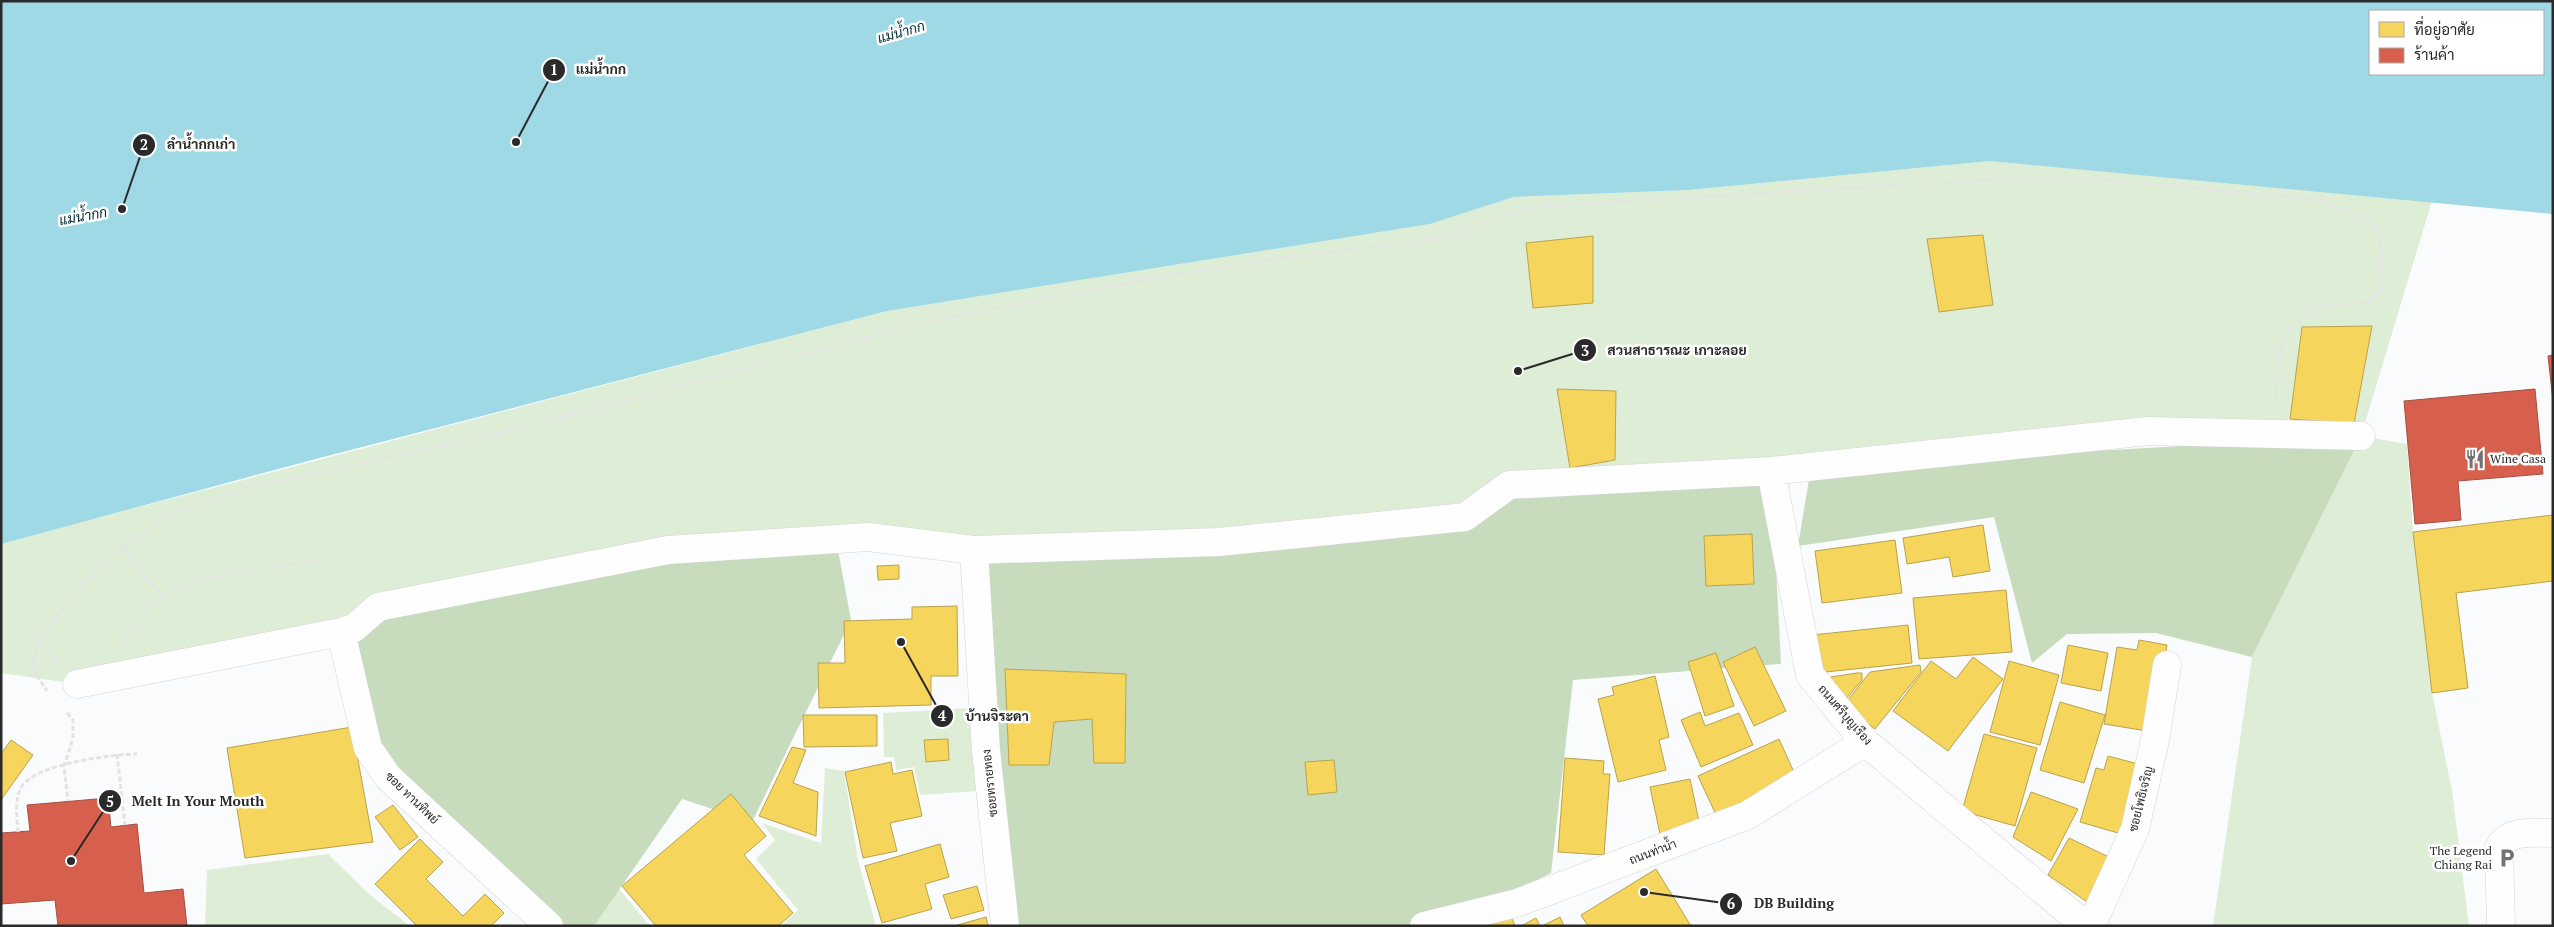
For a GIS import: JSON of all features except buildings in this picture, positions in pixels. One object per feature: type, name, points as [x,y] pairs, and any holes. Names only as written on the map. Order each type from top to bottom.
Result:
[{"type":"street","points":[[76,684],[341,632],[354,628],[378,607],[668,550],[868,537],[974,550],[1219,542],[1465,517],[1509,486],[1771,471],[2148,431],[2360,436]]},
{"type":"street","name":"ถนนศรีบุญเรือง","points":[[1771,471],[1810,675],[1865,742],[2086,926]]},
{"type":"street","name":"ซอยทรายทอง","points":[[974,550],[986,752],[1005,926]]},
{"type":"street","name":"ซอย ทานทิพย์","points":[[341,632],[368,748],[388,777],[549,926]]},
{"type":"street","name":"ซอยโพธิเจริญ","points":[[2091,926],[2135,829],[2155,740],[2167,665]]},
{"type":"street","name":"ถนนท่าน้ำ","points":[[1424,926],[1472,920],[1748,815],[1865,742]]},
{"type":"street","points":[[2501,926],[2499,848],[2504,839],[2513,834],[2553,832]]},
{"type":"path","points":[[48,693],[35,672],[32,659],[40,640],[38,638],[88,579],[123,547],[169,515],[245,488],[496,434],[930,321],[1180,274],[1280,258],[1444,238],[1509,214],[1546,206],[1969,181],[2109,180],[2322,200],[2376,225],[2382,251],[2381,289],[2368,302],[2321,306],[2305,315],[2283,338],[2270,434]]},
{"type":"path","points":[[123,547],[162,596]]},
{"type":"path","points":[[116,676],[122,642],[148,607],[162,596],[204,578],[323,559]]},
{"type":"path","points":[[40,640],[76,684]]},
{"type":"path","points":[[64,710],[73,720],[73,739],[64,766],[68,801]]},
{"type":"path","points":[[117,754],[125,825]]},
{"type":"path","points":[[18,832],[16,804],[22,786],[37,774],[86,759],[117,754],[137,754]]},
{"type":"green space","points":[[1990,161],[2432,201],[2361,436],[2407,444],[2413,532],[2432,693],[2452,791],[2469,926],[2213,926],[2252,657],[2360,437],[2148,431],[1465,517],[974,550],[868,537],[354,628],[77,684],[1,673],[2,543],[887,311],[1430,224],[1514,197],[1689,190]]},
{"type":"green space","points":[[2361,436],[2252,657],[2156,633],[2067,634],[2032,663],[1994,517],[1798,546],[1811,467]]},
{"type":"green space","points":[[1771,471],[1781,664],[1573,680],[1551,873],[1469,914],[1424,926],[1005,926],[974,550],[1465,517],[1509,485]],"holes":[[[1752,534],[1754,584],[1706,586],[1704,536]],[[1005,669],[1126,674],[1125,763],[1094,763],[1092,719],[1054,722],[1049,765],[1009,765]],[[1334,760],[1337,792],[1309,795],[1305,762]]]},
{"type":"green space","points":[[836,539],[851,620],[752,822],[682,799],[594,926],[549,926],[368,748],[354,628],[378,607]]},
{"type":"green space","points":[[972,708],[977,791],[920,795],[914,767],[896,770],[894,757],[884,757],[883,713]]},
{"type":"green space","points":[[825,768],[844,771],[858,860],[876,926],[781,926],[798,910],[756,859],[775,840],[762,823],[821,843]]},
{"type":"green space","points":[[328,854],[370,895],[410,926],[205,926],[207,870]]},
{"type":"green space","points":[[619,889],[650,926],[594,926]]},
{"type":"water","points":[[1,1],[2553,1],[2553,214],[1990,161],[1689,190],[1514,197],[1430,224],[887,311],[308,461],[1,544]]},
{"type":"place","name":"แม่น้ำกก","points":[[516,142]]},
{"type":"place","name":"ลำน้ำกกเก่า","points":[[122,209]]},
{"type":"place","name":"สวนสาธารณะ เกาะลอย","points":[[1518,371]]},
{"type":"place","name":"Wine Casa","points":[[2475,459]]},
{"type":"place","name":"บ้านจิระดา","points":[[901,642]]},
{"type":"place","name":"The Legend Chiang Rai","points":[[2507,858]]},
{"type":"place","name":"Melt In Your Mouth","points":[[71,861]]},
{"type":"place","name":"DB Building","points":[[1644,892]]}]
